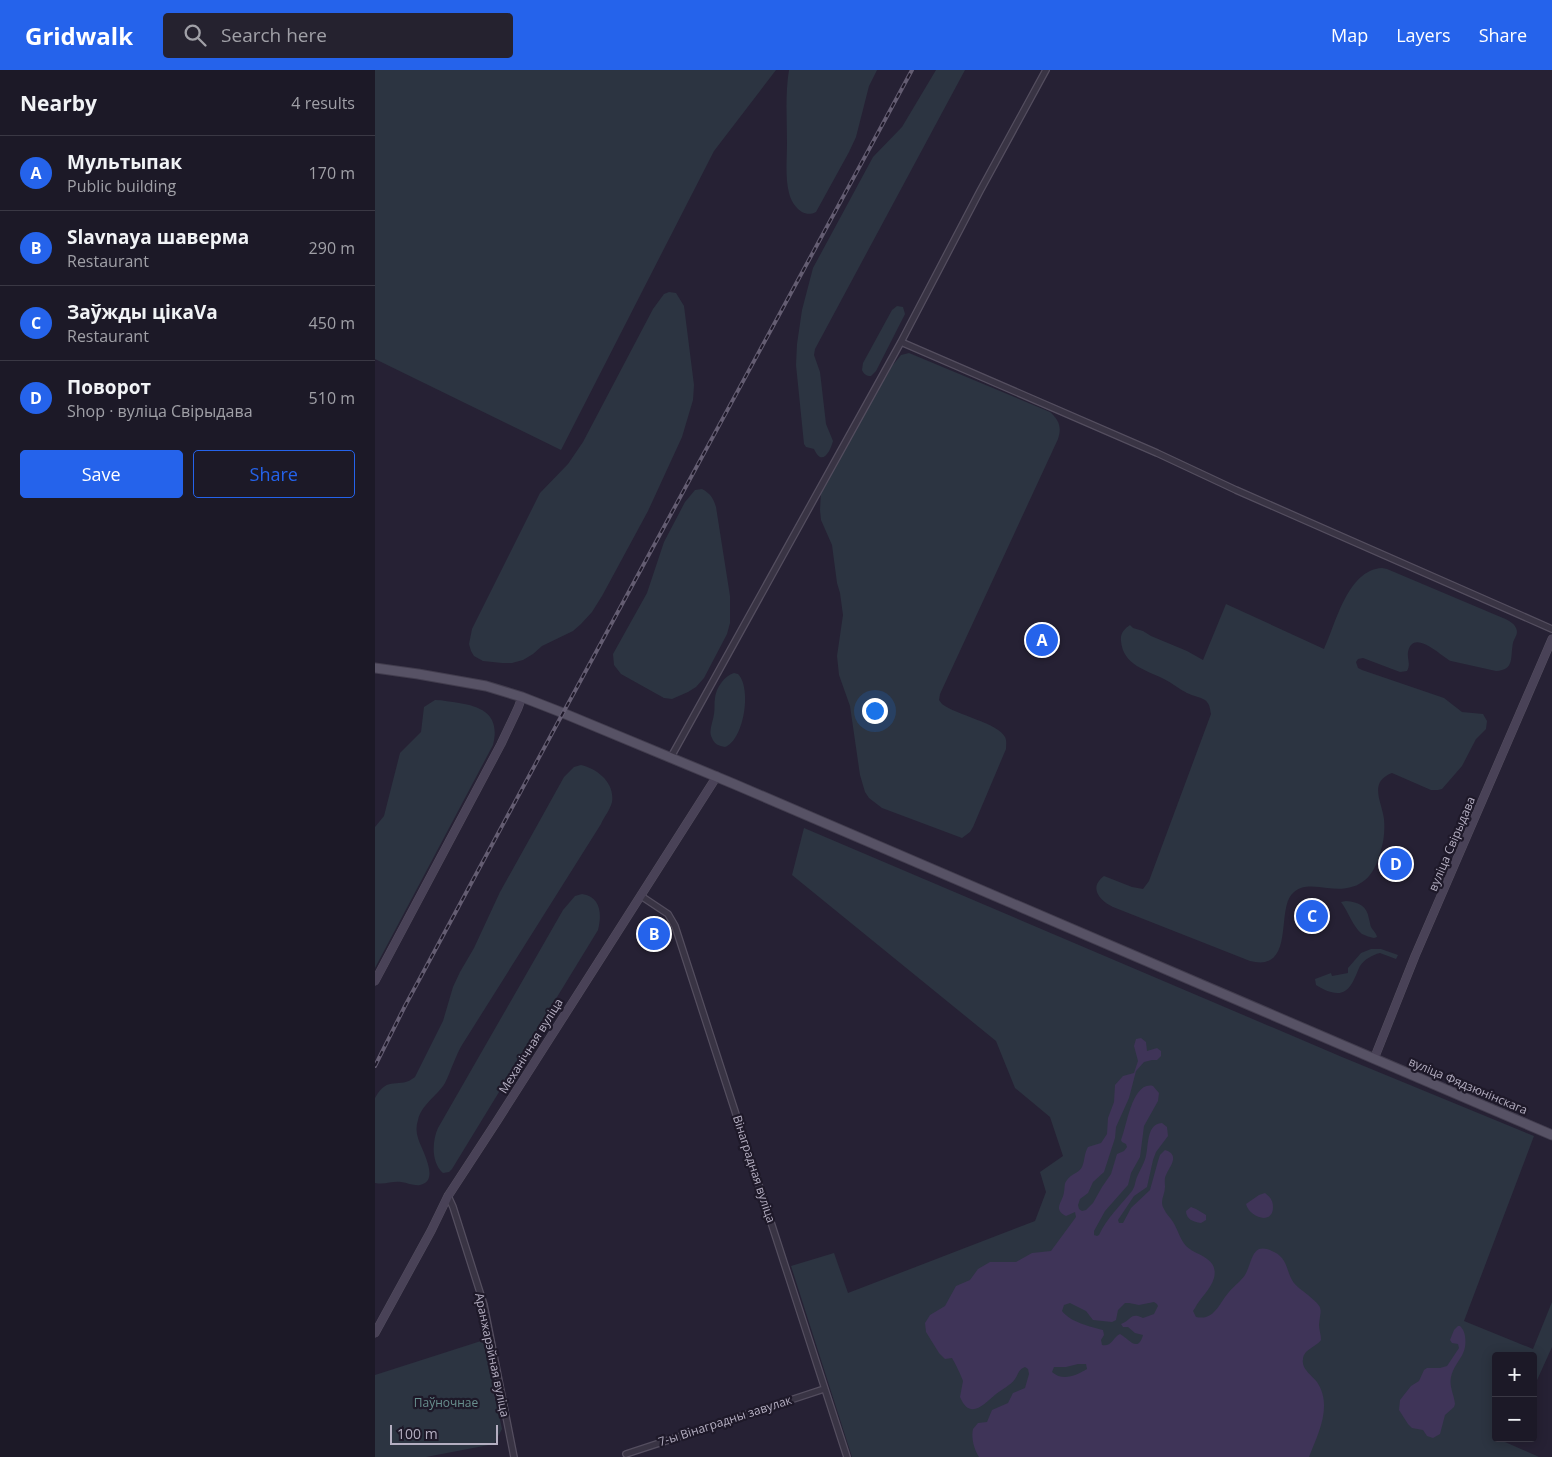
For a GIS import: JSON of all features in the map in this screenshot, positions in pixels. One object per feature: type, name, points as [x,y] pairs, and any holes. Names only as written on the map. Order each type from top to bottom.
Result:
[{"type":"main road","name":"вуліца Фядзюнінскага","points":[[375,668],[486,686],[522,697],[717,776],[1552,1135]]},
{"type":"street","points":[[671,757],[901,342],[1046,70]]},
{"type":"street","points":[[901,342],[1163,455],[1236,490],[1552,629]]},
{"type":"street","name":"вуліца Свірыдава","points":[[1374,1059],[1415,956],[1552,639]]},
{"type":"street","points":[[375,981],[501,744],[522,697]]},
{"type":"street","name":"Механічная вуліца","points":[[375,1333],[431,1231],[447,1196],[717,776]]},
{"type":"street","name":"Вінаградная вуліца","points":[[641,896],[669,914],[675,926],[847,1457]]},
{"type":"street","name":"Аранжарэйная вуліца","points":[[447,1196],[453,1207],[484,1305],[514,1457]]},
{"type":"street","name":"7-ы Вінаградны завулак","points":[[625,1454],[824,1389]]},
{"type":"green space","points":[[375,70],[776,70],[714,151],[561,450],[375,359]]},
{"type":"green space","points":[[789,70],[877,70],[869,86],[856,137],[816,212],[811,214],[799,210],[795,206],[790,198],[788,187],[787,88]]},
{"type":"green space","points":[[936,70],[965,70],[815,349],[814,355],[820,372],[826,424],[833,441],[828,453],[820,457],[814,449],[806,447],[804,444],[796,365],[802,310],[813,268],[873,157],[902,127]]},
{"type":"green space","points":[[669,292],[676,293],[684,306],[694,385],[693,400],[682,437],[648,511],[602,596],[592,612],[581,624],[573,631],[542,646],[523,660],[512,663],[483,661],[474,656],[471,651],[469,644],[472,629],[540,493],[568,464],[583,442],[653,309],[664,294]]},
{"type":"green space","points":[[897,306],[903,307],[905,314],[876,371],[871,376],[866,375],[862,370],[863,363],[892,310]]},
{"type":"green space","points":[[909,353],[1050,412],[1058,421],[1060,427],[1058,439],[940,694],[939,700],[942,704],[994,727],[1001,732],[1006,740],[1006,749],[973,827],[962,838],[882,808],[869,798],[865,792],[860,775],[850,706],[839,675],[837,656],[843,615],[840,593],[832,545],[821,520],[821,491],[892,366],[901,355]]},
{"type":"green space","points":[[702,489],[711,496],[716,507],[730,596],[730,623],[727,634],[704,678],[696,687],[688,692],[672,699],[664,698],[621,674],[614,665],[613,654],[647,593],[664,542],[685,502],[695,490]]},
{"type":"green space","points":[[1382,568],[1505,619],[1516,628],[1517,634],[1513,643],[1511,662],[1502,670],[1496,671],[1451,661],[1428,646],[1416,642],[1411,645],[1408,652],[1409,666],[1407,671],[1400,672],[1363,658],[1358,659],[1356,662],[1358,668],[1362,670],[1444,698],[1462,712],[1483,714],[1487,721],[1486,729],[1476,739],[1462,766],[1442,789],[1431,790],[1392,773],[1380,782],[1378,793],[1384,819],[1384,836],[1377,863],[1368,877],[1355,886],[1347,888],[1306,887],[1294,892],[1289,898],[1286,908],[1279,950],[1273,958],[1265,962],[1250,961],[1113,907],[1100,898],[1096,890],[1099,881],[1104,876],[1132,887],[1143,889],[1149,881],[1211,714],[1209,705],[1205,700],[1187,693],[1136,666],[1126,656],[1123,649],[1121,638],[1124,630],[1130,625],[1203,660],[1226,604],[1324,649],[1338,613],[1351,588],[1370,571]]},
{"type":"green space","points":[[734,673],[738,674],[745,690],[744,713],[737,735],[725,747],[714,742],[711,729],[717,690],[724,680]]},
{"type":"green space","points":[[435,700],[468,705],[483,711],[492,720],[495,735],[493,745],[375,968],[375,827],[384,816],[400,753],[421,732],[424,707]]},
{"type":"green space","points":[[581,765],[599,773],[608,783],[612,795],[611,805],[601,824],[462,1045],[445,1083],[422,1110],[416,1129],[428,1164],[429,1178],[420,1185],[404,1182],[375,1183],[375,1098],[384,1086],[409,1081],[415,1077],[443,1021],[453,987],[474,948],[500,892],[564,777],[574,767]]},
{"type":"green space","points":[[804,828],[1342,1057],[1534,1136],[1464,1321],[1533,1349],[1552,1302],[1552,1347],[1537,1380],[1537,1352],[1492,1352],[1492,1442],[1505,1442],[1539,1457],[852,1457],[791,1266],[834,1253],[848,1293],[1035,1221],[1046,1192],[1040,1172],[1063,1156],[1050,1117],[1015,1088],[996,1041],[792,875]]},
{"type":"green space","points":[[582,894],[593,899],[599,907],[598,930],[452,1169],[449,1172],[443,1173],[436,1164],[434,1152],[438,1128],[563,910],[575,896]]},
{"type":"green space","points":[[1341,902],[1355,902],[1364,908],[1377,937],[1367,936],[1359,931]]},
{"type":"green space","points":[[1371,949],[1381,949],[1398,955],[1396,959],[1380,953],[1364,961],[1350,986],[1343,992],[1329,992],[1316,985],[1315,979],[1331,973],[1332,976],[1348,973],[1348,968],[1361,953]]},
{"type":"green space","name":"Паўночнае","points":[[481,1341],[484,1344],[502,1429],[494,1444],[426,1457],[375,1457],[375,1375]]},
{"type":"shaded area","points":[[1141,1038],[1146,1042],[1147,1051],[1157,1048],[1161,1051],[1161,1056],[1157,1060],[1144,1062],[1136,1071],[1129,1098],[1116,1127],[1115,1138],[1104,1172],[1093,1182],[1088,1193],[1080,1199],[1079,1209],[1082,1211],[1086,1210],[1093,1203],[1111,1174],[1117,1154],[1124,1151],[1127,1147],[1121,1140],[1135,1097],[1146,1086],[1153,1086],[1159,1093],[1158,1101],[1144,1126],[1140,1157],[1131,1173],[1128,1185],[1105,1211],[1094,1231],[1094,1235],[1099,1235],[1133,1189],[1146,1157],[1152,1128],[1162,1123],[1167,1127],[1168,1136],[1156,1152],[1147,1187],[1134,1196],[1118,1220],[1119,1223],[1123,1223],[1131,1208],[1150,1190],[1160,1155],[1165,1150],[1170,1152],[1173,1161],[1165,1178],[1163,1206],[1186,1246],[1210,1261],[1215,1271],[1210,1286],[1193,1311],[1196,1317],[1208,1316],[1216,1310],[1245,1275],[1257,1251],[1266,1249],[1281,1257],[1293,1282],[1317,1303],[1320,1308],[1319,1325],[1321,1340],[1308,1350],[1303,1359],[1307,1372],[1317,1382],[1322,1391],[1324,1401],[1322,1420],[1309,1457],[979,1457],[973,1443],[973,1429],[978,1423],[987,1422],[992,1410],[1008,1403],[1013,1393],[1025,1388],[1029,1374],[1028,1369],[1025,1367],[1021,1369],[1011,1383],[982,1406],[973,1409],[968,1408],[960,1397],[963,1381],[952,1358],[945,1359],[939,1353],[926,1332],[925,1323],[930,1315],[945,1306],[956,1286],[970,1280],[978,1269],[990,1262],[1016,1262],[1032,1253],[1051,1251],[1076,1217],[1075,1212],[1066,1216],[1059,1208],[1065,1182],[1082,1167],[1088,1147],[1101,1143],[1107,1134],[1108,1118],[1114,1102],[1115,1085],[1123,1076],[1134,1073],[1138,1061],[1134,1046],[1136,1039]],"holes":[[[1154,1302],[1158,1306],[1154,1314],[1143,1318],[1133,1316],[1121,1324],[1123,1327],[1128,1327],[1135,1333],[1143,1335],[1141,1341],[1136,1344],[1120,1334],[1108,1345],[1102,1345],[1103,1330],[1075,1321],[1062,1311],[1064,1305],[1070,1303],[1086,1311],[1093,1320],[1112,1322],[1116,1320],[1118,1310],[1125,1303],[1139,1305]],[[1086,1364],[1087,1369],[1065,1377],[1052,1372],[1054,1367]]]},
{"type":"shaded area","points":[[1265,1193],[1270,1197],[1273,1207],[1272,1213],[1265,1218],[1251,1213],[1246,1204]]},
{"type":"shaded area","points":[[1191,1207],[1206,1215],[1206,1220],[1201,1223],[1189,1218],[1186,1211]]},
{"type":"shaded area","points":[[1458,1326],[1463,1330],[1465,1336],[1465,1348],[1451,1377],[1455,1404],[1445,1415],[1440,1434],[1433,1438],[1427,1436],[1423,1430],[1412,1428],[1408,1424],[1399,1410],[1400,1400],[1411,1386],[1419,1381],[1424,1370],[1447,1366],[1459,1348],[1458,1344],[1452,1343],[1450,1340]]},
{"type":"railway","points":[[375,1066],[405,1006],[912,70]]},
{"type":"place","name":"Мультыпак","points":[[1042,640]]},
{"type":"place","name":"Поворот","points":[[1396,864]]},
{"type":"place","name":"Заўжды цікаVа","points":[[1312,916]]},
{"type":"place","name":"Slavnaya шаверма","points":[[654,934]]}]
